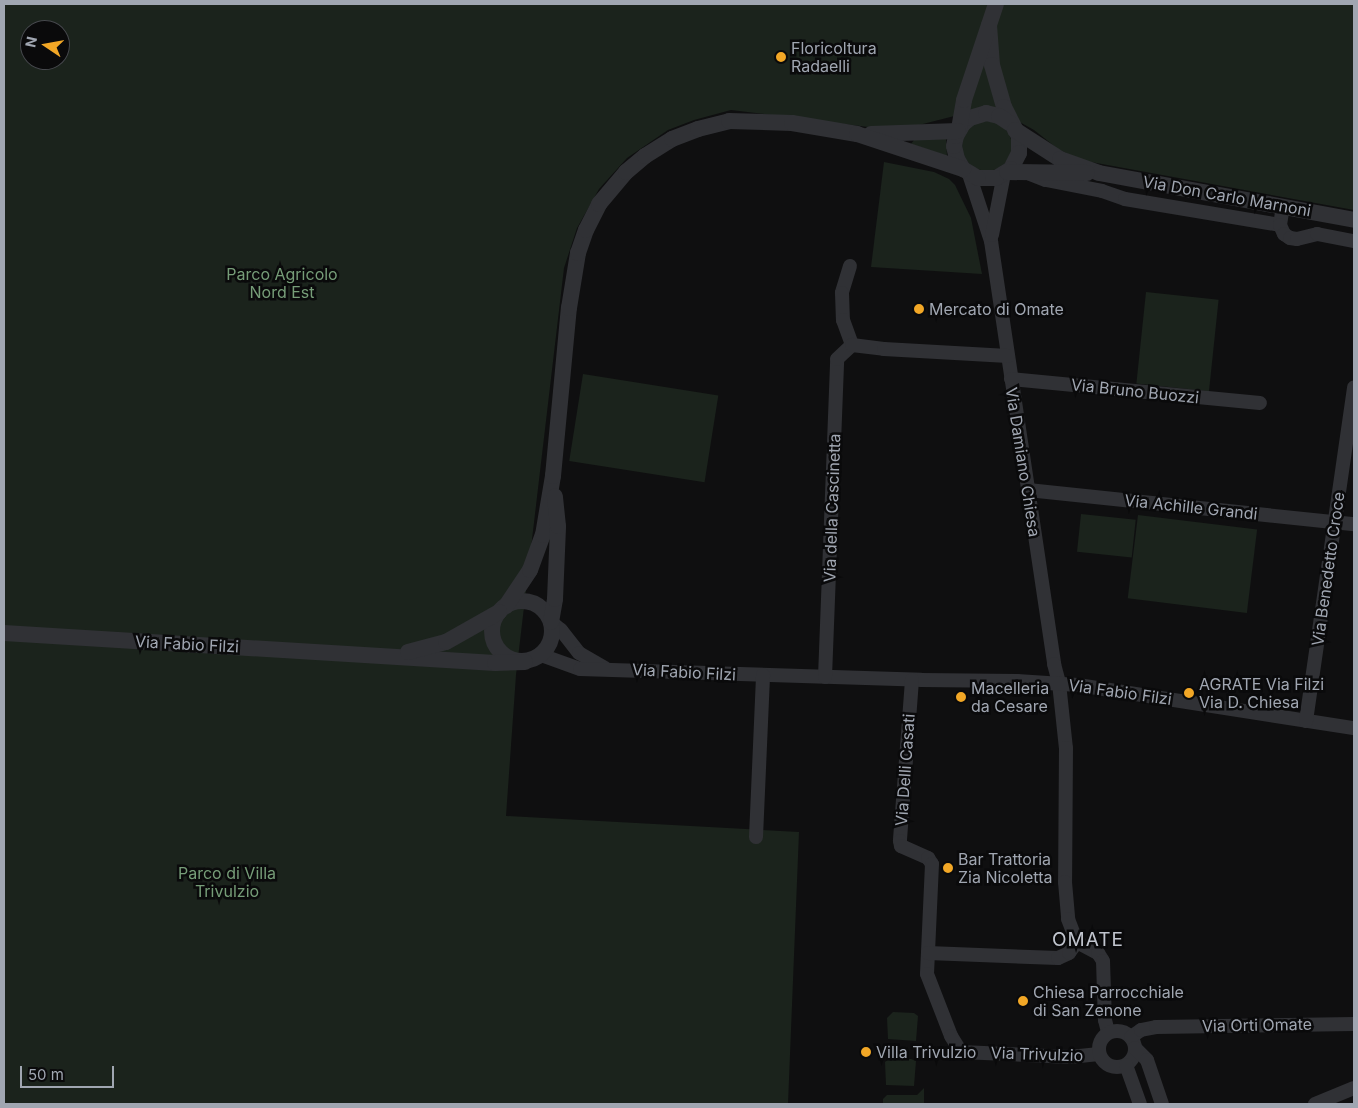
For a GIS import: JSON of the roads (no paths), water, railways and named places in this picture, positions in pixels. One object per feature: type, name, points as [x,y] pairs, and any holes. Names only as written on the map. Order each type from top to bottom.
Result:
[{"type":"street","points":[[966,172],[955,151],[955,141],[959,130],[964,100],[996,4]]},
{"type":"street","points":[[989,25],[990,55],[1000,94],[1018,138],[1019,153],[1014,166],[1006,173]]},
{"type":"street","points":[[975,68],[1000,94]]},
{"type":"street","points":[[856,134],[959,130],[970,118],[983,114],[998,116],[1060,159],[1099,173]]},
{"type":"street","points":[[553,476],[558,526],[551,640],[541,655],[525,662],[508,658],[498,649],[494,642],[493,624],[530,570],[538,553],[553,476],[569,308],[578,253],[592,217],[617,182],[636,163],[666,142],[691,131],[729,121],[792,123],[856,134],[984,179],[1006,173],[1099,173]]},
{"type":"street","name":"Via Damiano Chiesa","points":[[966,172],[991,241],[1054,664],[1060,683],[1066,748],[1065,882],[1068,919],[1077,942]]},
{"type":"street","name":"Via Damiano Chiesa","points":[[991,241],[1006,173]]},
{"type":"street","points":[[1027,173],[1046,180],[1102,191],[1125,199],[1280,225]]},
{"type":"street","name":"Via Don Carlo Marnoni","points":[[1099,173],[1354,220]]},
{"type":"street","points":[[1283,206],[1280,225],[1284,234],[1290,238],[1297,240],[1317,234],[1354,240]]},
{"type":"street","points":[[850,266],[842,293],[843,320],[852,345],[1008,356]]},
{"type":"street","name":"Via della Cascinetta","points":[[825,677],[837,359],[852,345]]},
{"type":"street","name":"Via Bruno Buozzi","points":[[1011,379],[1260,403]]},
{"type":"street","name":"Via Benedetto Croce","points":[[1306,721],[1354,387]]},
{"type":"street","name":"Via Achille Grandi","points":[[1028,490],[1354,524]]},
{"type":"street","points":[[503,608],[519,601],[532,603],[544,610],[551,622]]},
{"type":"street","name":"Via Fabio Filzi","points":[[371,654],[411,652],[435,646],[458,636],[503,608]]},
{"type":"street","name":"Via Fabio Filzi","points":[[551,622],[561,630],[579,653],[605,668]]},
{"type":"street","name":"Via Fabio Filzi","points":[[4,633],[495,663],[525,662]]},
{"type":"street","name":"Via Fabio Filzi","points":[[541,655],[574,668],[912,680],[1060,683],[1354,728]]},
{"type":"street","points":[[756,837],[763,675]]},
{"type":"street","name":"Via Delli Casati","points":[[912,680],[900,841],[905,848],[928,858],[932,864],[928,953]]},
{"type":"street","points":[[928,953],[1060,958],[1072,950],[1077,942],[1098,954],[1104,961],[1105,1020],[1108,1032]]},
{"type":"street","name":"Via Trivulzio","points":[[928,953],[927,974],[951,1036],[961,1052],[1070,1057],[1099,1054]]},
{"type":"street","name":"Via Orti Omate","points":[[1133,1042],[1141,1030],[1156,1027],[1354,1024]]},
{"type":"street","points":[[1133,1042],[1132,1060],[1126,1065],[1110,1066],[1099,1054],[1100,1041],[1108,1032],[1121,1030],[1133,1042],[1147,1060],[1162,1104]]},
{"type":"street","points":[[1126,1065],[1140,1104]]},
{"type":"street","points":[[1315,1104],[1354,1088]]},
{"type":"place","name":"Floricoltura Radaelli","points":[[781,57]]},
{"type":"place","name":"Mercato di Omate","points":[[919,309]]},
{"type":"place","name":"AGRATE Via Filzi Via D. Chiesa","points":[[1189,693]]},
{"type":"place","name":"Macelleria da Cesare","points":[[961,697]]},
{"type":"place","name":"Bar Trattoria Zia Nicoletta","points":[[948,868]]},
{"type":"place","name":"Chiesa Parrocchiale di San Zenone","points":[[1023,1001]]},
{"type":"place","name":"Villa Trivulzio","points":[[866,1052]]},
{"type":"district","name":"OMATE","points":[[1088,940]]},
{"type":"park label","name":"Parco Agricolo Nord Est","points":[[282,283]]},
{"type":"park label","name":"Parco di Villa Trivulzio","points":[[227,882]]}]
